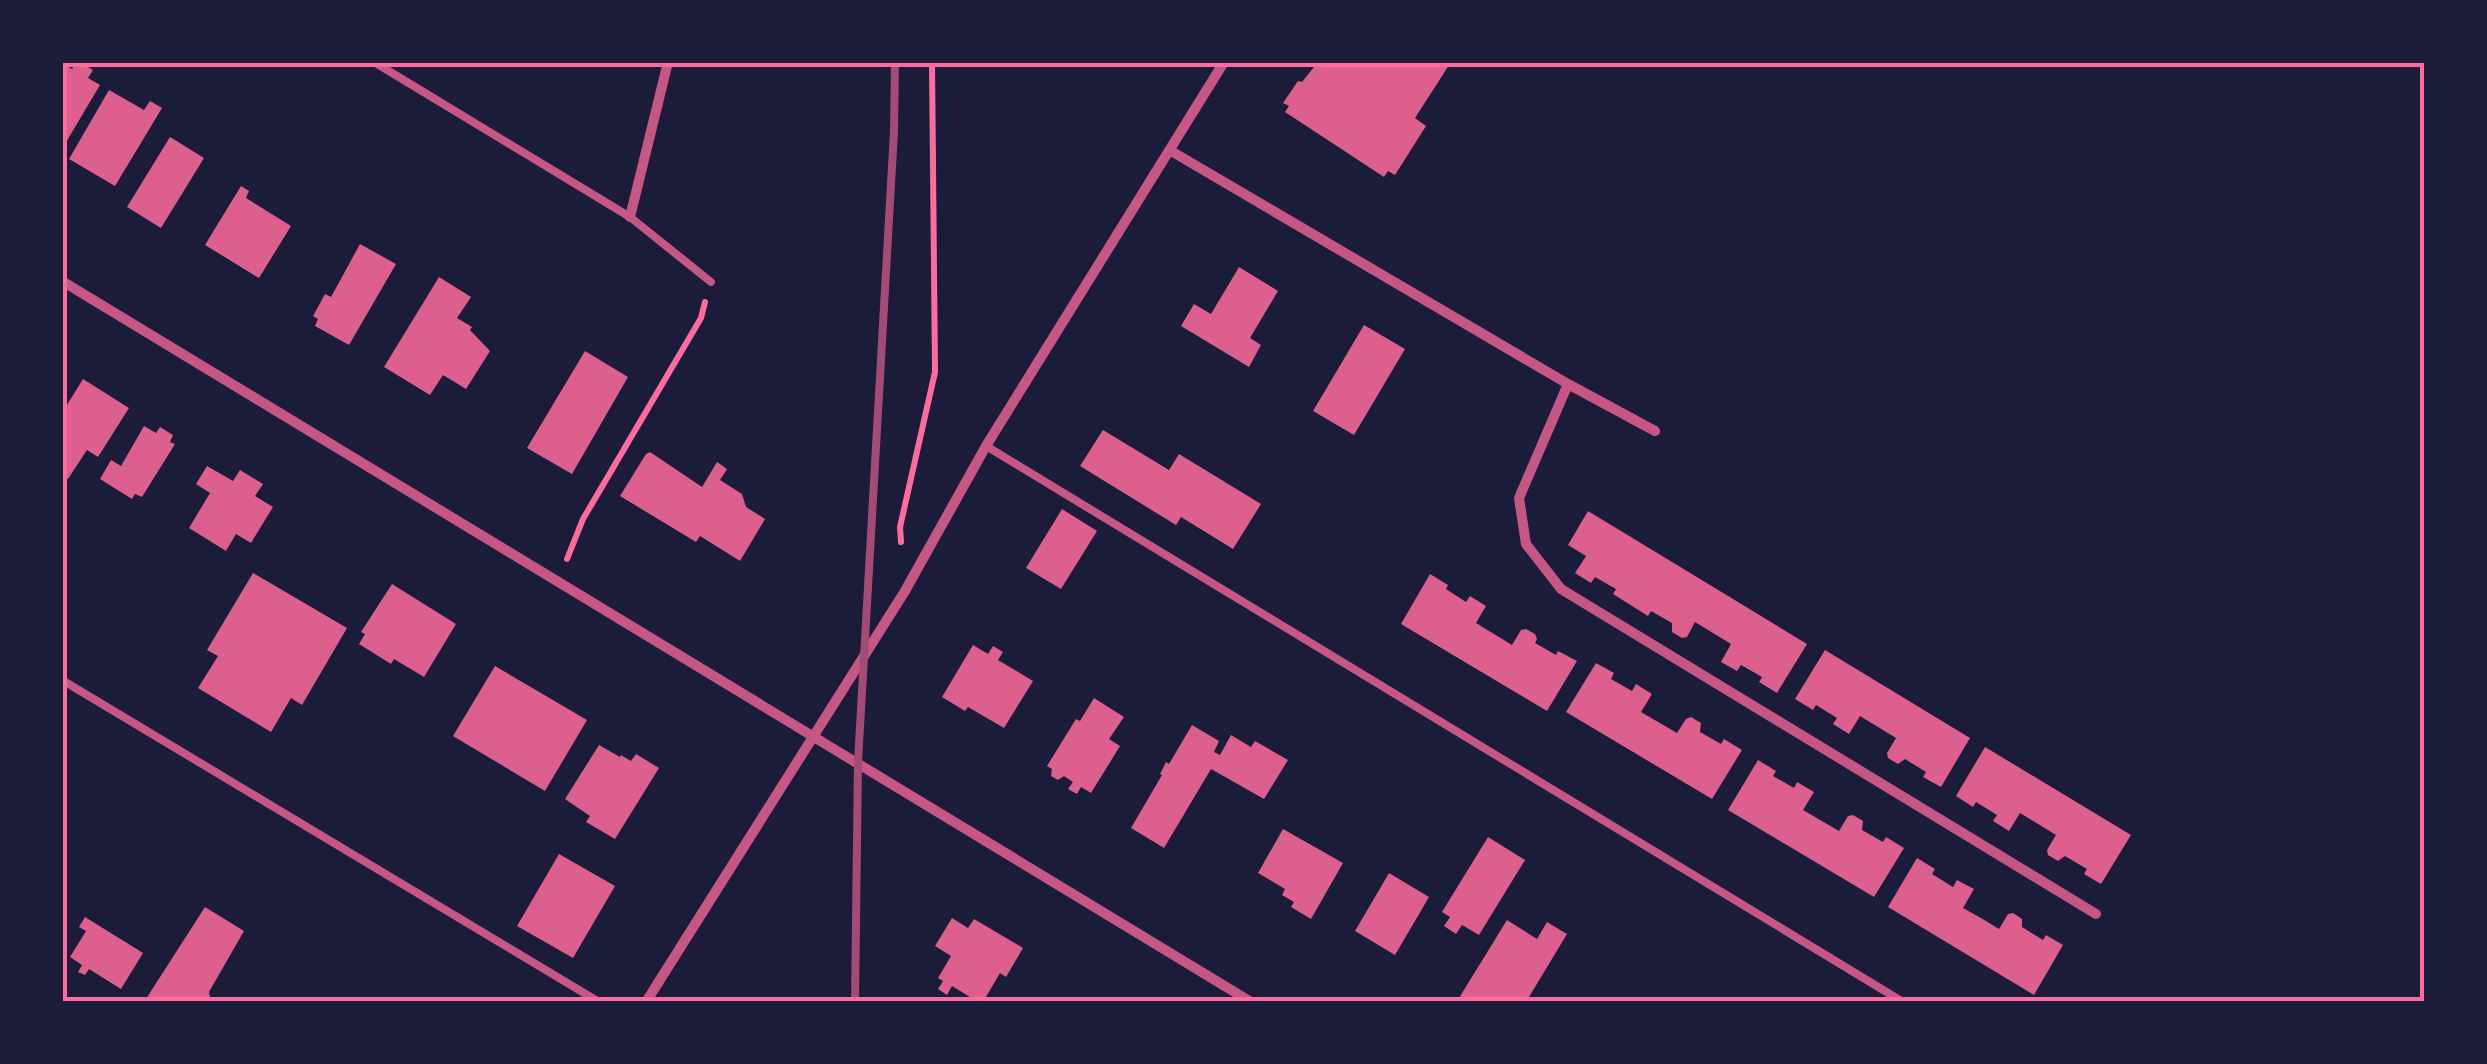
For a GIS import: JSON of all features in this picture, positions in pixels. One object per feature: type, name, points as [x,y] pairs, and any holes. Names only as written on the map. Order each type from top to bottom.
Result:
[{"type":"street","points":[[630,217],[668,62]]},
{"type":"street","points":[[646,1002],[905,590],[986,446],[1224,62]]},
{"type":"street","points":[[1171,151],[1655,431]]},
{"type":"street","points":[[62,281],[1251,1002]]},
{"type":"street","points":[[1568,384],[1519,498],[1526,544],[1560,589],[2096,914]]},
{"type":"lane","points":[[374,62],[630,217],[711,282]]},
{"type":"lane","points":[[986,446],[1903,1002]]},
{"type":"lane","points":[[62,680],[599,1002]]},
{"type":"path","points":[[905,590],[900,527],[935,372],[932,62]]},
{"type":"path","points":[[558,581],[583,519],[701,318],[711,282]]},
{"type":"building","points":[[76,62],[93,70],[88,78],[100,85],[62,149],[62,63],[72,69]]},
{"type":"building","points":[[1318,62],[1451,62],[1415,118],[1426,126],[1395,175],[1388,171],[1384,177],[1285,112],[1289,106],[1283,103]]},
{"type":"building","points":[[109,90],[144,110],[150,101],[162,108],[115,186],[69,159]]},
{"type":"building","points":[[170,137],[204,158],[161,228],[127,207]]},
{"type":"building","points":[[241,186],[249,191],[246,198],[291,226],[259,278],[205,245]]},
{"type":"building","points":[[360,244],[396,264],[349,345],[315,326],[318,319],[313,316],[325,294],[331,297]]},
{"type":"building","points":[[1239,267],[1278,291],[1250,338],[1261,345],[1249,367],[1181,326],[1194,304],[1211,314]]},
{"type":"building","points":[[439,277],[471,297],[457,318],[472,327],[470,330],[490,351],[466,389],[443,375],[430,395],[384,367]]},
{"type":"building","points":[[1364,325],[1405,349],[1354,435],[1313,411]]},
{"type":"building","points":[[585,351],[628,377],[572,474],[527,448]]},
{"type":"building","points":[[83,379],[129,408],[98,457],[87,450],[68,479],[62,476],[62,413]]},
{"type":"building","points":[[144,426],[156,433],[160,427],[173,435],[170,442],[175,444],[142,497],[135,494],[132,499],[100,479],[111,460],[121,466]]},
{"type":"building","points":[[1103,430],[1169,470],[1179,454],[1261,504],[1233,549],[1181,517],[1176,525],[1080,466]]},
{"type":"building","points":[[650,452],[702,487],[717,462],[727,469],[720,480],[742,494],[746,507],[765,519],[740,561],[700,536],[696,542],[620,496]]},
{"type":"building","points":[[207,466],[233,481],[240,470],[263,484],[255,496],[273,507],[251,543],[236,534],[226,551],[189,528],[210,493],[196,484]]},
{"type":"building","points":[[1062,509],[1097,531],[1061,589],[1026,568]]},
{"type":"building","points":[[1588,511],[1807,644],[1777,693],[1759,682],[1762,677],[1741,665],[1737,671],[1721,662],[1731,644],[1695,622],[1687,637],[1682,638],[1672,632],[1672,623],[1651,611],[1648,616],[1613,594],[1616,589],[1595,577],[1591,583],[1575,573],[1586,556],[1568,545]]},
{"type":"building","points":[[253,573],[347,628],[302,705],[291,698],[271,732],[198,688],[218,656],[207,650]]},
{"type":"building","points":[[1430,574],[1466,602],[1470,596],[1486,606],[1476,623],[1512,645],[1521,630],[1526,629],[1535,634],[1535,643],[1577,661],[1547,711],[1401,624]]},
{"type":"building","points":[[392,584],[456,624],[424,677],[394,659],[391,664],[359,644],[365,634],[361,632]]},
{"type":"building","points":[[973,645],[988,654],[993,646],[1003,652],[998,660],[1033,681],[1004,728],[942,697]]},
{"type":"building","points":[[1825,650],[1970,738],[1941,787],[1923,777],[1926,772],[1905,759],[1898,764],[1888,758],[1896,738],[1860,716],[1849,734],[1833,724],[1837,718],[1816,705],[1813,710],[1795,699]]},
{"type":"building","points":[[1596,663],[1614,673],[1611,679],[1632,691],[1636,684],[1652,694],[1641,712],[1677,733],[1691,717],[1701,723],[1700,732],[1721,744],[1724,739],[1742,750],[1712,799],[1566,712]]},
{"type":"building","points":[[495,666],[587,720],[545,791],[453,736]]},
{"type":"building","points":[[1094,698],[1124,717],[1109,739],[1120,746],[1091,793],[1081,787],[1077,794],[1068,789],[1073,782],[1064,776],[1058,780],[1051,776],[1052,769],[1047,766]]},
{"type":"building","points":[[1192,725],[1219,741],[1214,752],[1220,755],[1231,735],[1251,747],[1255,741],[1288,760],[1264,799],[1211,769],[1164,848],[1131,828],[1166,762],[1169,764]]},
{"type":"building","points":[[599,745],[631,761],[636,754],[659,768],[615,839],[586,822],[590,816],[565,799]]},
{"type":"building","points":[[1985,747],[2131,835],[2101,884],[2084,874],[2087,869],[2065,856],[2058,861],[2048,855],[2056,835],[2020,813],[2009,831],[1993,821],[1997,815],[1956,796]]},
{"type":"building","points":[[1758,760],[1776,771],[1773,776],[1794,788],[1797,782],[1814,792],[1803,810],[1839,831],[1848,816],[1853,815],[1863,821],[1862,830],[1883,842],[1886,837],[1904,848],[1874,897],[1728,810]]},
{"type":"building","points":[[1283,829],[1343,863],[1311,919],[1291,907],[1294,902],[1282,895],[1285,889],[1258,873]]},
{"type":"building","points":[[1488,837],[1525,860],[1479,935],[1462,925],[1456,934],[1444,926],[1450,917],[1442,912]]},
{"type":"building","points":[[559,854],[615,886],[573,958],[517,926]]},
{"type":"building","points":[[1917,858],[1935,869],[1932,874],[1953,887],[1957,880],[1974,889],[1963,908],[1999,929],[2008,914],[2013,913],[2022,919],[2022,927],[2043,940],[2046,935],[2063,945],[2034,995],[1888,907]]},
{"type":"building","points":[[1389,873],[1429,897],[1395,955],[1355,931]]},
{"type":"building","points":[[205,907],[244,931],[209,992],[211,1002],[144,1002]]},
{"type":"building","points":[[85,917],[143,953],[121,989],[89,969],[85,975],[78,972],[82,965],[70,957],[86,931],[79,927]]},
{"type":"building","points":[[952,918],[968,928],[974,919],[1023,948],[1006,977],[1000,973],[983,1002],[952,986],[947,995],[938,989],[943,981],[938,978],[951,956],[935,946]]},
{"type":"building","points":[[1507,920],[1537,939],[1547,922],[1567,934],[1526,1002],[1465,1002],[1459,998]]},
{"type":"railway","points":[[855,1002],[858,762],[895,62]]}]
